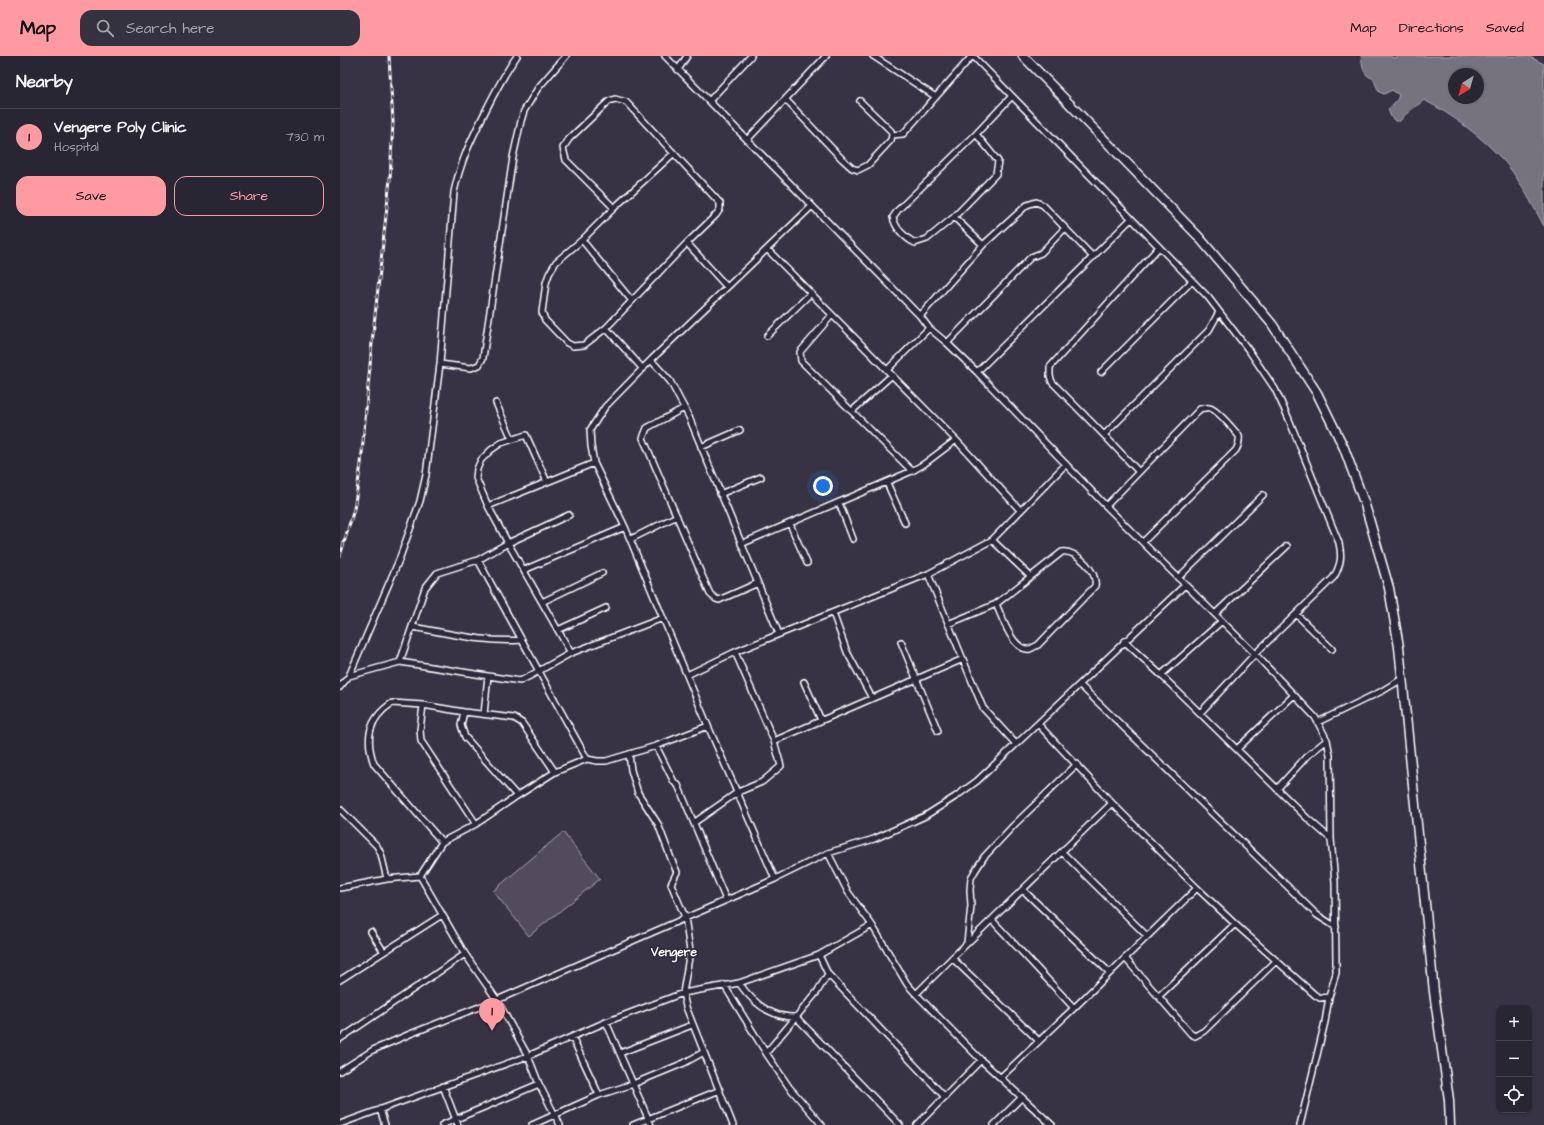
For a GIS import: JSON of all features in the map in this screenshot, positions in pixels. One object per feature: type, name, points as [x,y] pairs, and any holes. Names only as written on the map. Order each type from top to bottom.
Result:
[{"type":"main road","points":[[1023,56],[1198,236],[1272,324],[1317,393],[1344,448],[1365,505],[1388,588],[1399,647],[1433,984],[1449,1100],[1450,1125]]},
{"type":"street","points":[[340,687],[350,676],[399,560],[420,501],[426,475],[440,364],[454,192],[458,170],[466,150],[497,88],[517,56]]},
{"type":"street","points":[[440,364],[471,368],[479,365],[483,358],[513,157],[521,121],[524,111],[538,88],[566,56]]},
{"type":"street","points":[[665,56],[920,316],[929,328],[977,372],[1106,506],[1185,585],[1216,613],[1315,717],[1318,722],[1327,740],[1330,755],[1331,839],[1336,882],[1336,973],[1329,997],[1325,1022],[1300,1125]]},
{"type":"street","points":[[678,70],[687,56]]},
{"type":"street","points":[[709,101],[751,56]]},
{"type":"street","points":[[747,140],[826,56]]},
{"type":"street","points":[[873,56],[936,97]]},
{"type":"street","points":[[892,135],[903,134],[973,56],[1208,297],[1250,352],[1275,389],[1288,417],[1339,543],[1341,551],[1340,565],[1334,577],[1256,654],[1200,713]]},
{"type":"street","points":[[976,134],[998,161],[998,169],[996,174],[954,217],[927,238],[915,243],[908,239],[894,224],[893,217],[898,210],[976,134],[1012,96]]},
{"type":"street","points":[[614,208],[566,160],[563,148],[569,139],[609,101],[615,99],[626,102],[720,203],[720,209],[716,215],[687,243],[606,328],[584,345],[573,346],[567,343],[545,320],[542,312],[546,283],[549,274],[556,262],[582,240],[614,208],[673,154]]},
{"type":"street","points":[[786,100],[842,159],[852,168],[858,170],[868,165],[891,140],[892,135],[891,131],[860,101]]},
{"type":"street","points":[[920,316],[983,245],[1027,205],[1036,202],[1043,205],[1093,257]]},
{"type":"street","points":[[775,879],[708,726],[625,526],[594,463],[590,430],[605,407],[642,369],[812,206]]},
{"type":"street","points":[[954,217],[983,245]]},
{"type":"street","points":[[977,372],[1131,219]]},
{"type":"street","points":[[947,343],[1031,257],[1041,253],[1065,228]]},
{"type":"street","points":[[582,240],[632,301]]},
{"type":"street","points":[[687,243],[727,287]]},
{"type":"street","points":[[1139,472],[1052,382],[1050,367],[1159,247]]},
{"type":"street","points":[[767,249],[956,440],[1020,510]]},
{"type":"street","points":[[1101,372],[1192,281]]},
{"type":"street","points":[[767,336],[811,293]]},
{"type":"street","points":[[1104,435],[1209,330],[1219,312]]},
{"type":"street","points":[[832,315],[800,352],[801,361],[912,471]]},
{"type":"street","points":[[606,328],[642,369]]},
{"type":"street","points":[[887,370],[929,328]]},
{"type":"street","points":[[651,360],[670,381],[689,417],[778,634]]},
{"type":"street","points":[[852,411],[892,375]]},
{"type":"street","points":[[496,403],[512,439]]},
{"type":"street","points":[[1106,506],[1200,409],[1207,407],[1217,412],[1239,436],[1240,441],[1236,450],[1143,542]]},
{"type":"street","points":[[684,408],[647,428],[643,438],[710,594],[718,600],[758,583]]},
{"type":"street","points":[[701,447],[740,430]]},
{"type":"street","points":[[547,482],[526,435],[501,442],[481,460],[477,469],[476,478],[488,506],[571,653]]},
{"type":"street","points":[[741,544],[887,483],[912,471],[956,440]]},
{"type":"street","points":[[488,506],[594,463]]},
{"type":"street","points":[[687,675],[735,652],[928,574],[992,540],[1066,464]]},
{"type":"street","points":[[720,494],[761,477]]},
{"type":"street","points":[[887,483],[905,523]]},
{"type":"street","points":[[1178,578],[1263,494]]},
{"type":"street","points":[[839,503],[853,539]]},
{"type":"street","points":[[400,662],[425,588],[437,573],[478,560],[508,543],[569,515]]},
{"type":"street","points":[[630,539],[677,516]]},
{"type":"street","points":[[790,524],[807,563]]},
{"type":"street","points":[[524,570],[625,526]]},
{"type":"street","points":[[992,540],[1030,576]]},
{"type":"street","points":[[1216,613],[1287,546]]},
{"type":"street","points":[[948,624],[996,604],[1062,552],[1068,551],[1074,553],[1082,560],[1094,575],[1096,580],[1095,586],[1038,644],[1030,649],[1022,648],[1014,642],[996,604]]},
{"type":"street","points":[[478,560],[587,760]]},
{"type":"street","points":[[542,602],[602,573]]},
{"type":"street","points":[[928,574],[983,708],[1015,743]]},
{"type":"street","points":[[340,1071],[374,1050],[410,1034],[497,1000],[775,879],[828,853],[874,839],[926,816],[977,781],[1015,743],[1080,685],[1124,641],[1185,585]]},
{"type":"street","points":[[558,630],[606,608]]},
{"type":"street","points":[[833,613],[847,652],[872,698]]},
{"type":"street","points":[[1296,614],[1332,649]]},
{"type":"street","points":[[350,676],[400,662],[520,680],[571,653],[664,618]]},
{"type":"street","points":[[1161,675],[1222,621]]},
{"type":"street","points":[[412,626],[488,639],[507,641],[522,640]]},
{"type":"street","points":[[1124,641],[1331,839]]},
{"type":"street","points":[[901,642],[938,730]]},
{"type":"street","points":[[695,822],[738,792],[762,782],[781,766],[774,741],[735,652]]},
{"type":"street","points":[[774,741],[962,658]]},
{"type":"street","points":[[484,714],[488,676]]},
{"type":"street","points":[[1318,722],[1382,691],[1402,679]]},
{"type":"street","points":[[804,682],[821,720]]},
{"type":"street","points":[[1080,685],[1317,914],[1336,927]]},
{"type":"street","points":[[1236,749],[1294,695]]},
{"type":"street","points":[[442,842],[374,764],[369,750],[369,742],[376,717],[395,702],[514,718],[519,720],[555,772]]},
{"type":"street","points":[[423,705],[420,730],[421,741],[476,824]]},
{"type":"street","points":[[464,712],[461,725],[465,737],[517,796]]},
{"type":"street","points":[[1038,724],[1112,803],[1235,924],[1315,996],[1320,998],[1329,997]]},
{"type":"street","points":[[420,876],[442,842],[476,824],[555,772],[587,760],[606,761],[656,746],[708,726]]},
{"type":"street","points":[[1277,789],[1307,756],[1327,740]]},
{"type":"street","points":[[656,746],[674,782],[678,785],[695,822],[726,900]]},
{"type":"street","points":[[629,754],[631,770],[638,793],[658,824],[677,872],[671,884],[685,917],[690,951],[683,993],[686,1008],[733,1125]]},
{"type":"street","points":[[967,943],[971,906],[971,878],[975,871],[984,858],[1014,825],[1077,764]]},
{"type":"street","points":[[916,994],[1112,803]]},
{"type":"street","points":[[340,809],[377,846],[381,854],[387,879]]},
{"type":"street","points":[[1062,852],[1147,936]]},
{"type":"street","points":[[828,853],[848,892],[872,925],[903,977],[916,994],[1000,1078],[1052,1125]]},
{"type":"street","points":[[340,888],[387,879],[420,876]]},
{"type":"street","points":[[420,876],[466,954],[497,1000],[528,1056],[539,1084],[560,1125]]},
{"type":"street","points":[[1000,1078],[1197,888]]},
{"type":"street","points":[[1023,890],[1110,973]]},
{"type":"street","points":[[340,980],[442,915]]},
{"type":"street","points":[[992,920],[1074,1008]]},
{"type":"street","points":[[1159,996],[1235,924]]},
{"type":"street","points":[[340,1124],[528,1056],[606,1022],[683,993],[739,983],[819,955],[872,925]]},
{"type":"street","points":[[371,932],[384,952]]},
{"type":"street","points":[[340,1039],[466,954]]},
{"type":"street","points":[[819,955],[828,974],[945,1097]]},
{"type":"street","points":[[952,958],[1039,1041]]},
{"type":"street","points":[[1125,958],[1191,1034],[1198,1035],[1276,961]]},
{"type":"street","points":[[766,1053],[817,992],[828,974]]},
{"type":"street","points":[[739,983],[748,996],[762,1007],[786,1017],[796,1017],[900,1125]]},
{"type":"street","points":[[724,985],[789,1087],[822,1125]]},
{"type":"street","points":[[606,1022],[651,1125]]},
{"type":"street","points":[[620,1053],[692,1026]]},
{"type":"street","points":[[572,1037],[599,1095]]},
{"type":"street","points":[[532,1125],[599,1095],[633,1084],[684,1063],[704,1052]]},
{"type":"street","points":[[917,1125],[982,1060]]},
{"type":"street","points":[[442,1125],[539,1084]]},
{"type":"street","points":[[443,1086],[458,1125]]},
{"type":"street","points":[[632,1125],[720,1090]]},
{"type":"street","points":[[994,1125],[1022,1098]]},
{"type":"street","points":[[380,1109],[385,1125]]},
{"type":"shaded area","points":[[1361,56],[1389,56],[1396,58],[1397,56],[1528,56],[1544,64],[1544,226],[1510,168],[1477,135],[1424,100],[1408,112],[1400,121],[1395,121],[1391,117],[1388,109],[1397,100],[1399,95],[1392,90],[1384,94],[1379,92],[1373,78],[1369,77],[1365,73]]},
{"type":"shaded area","points":[[563,832],[600,879],[529,936],[493,891]]},
{"type":"railway","points":[[340,556],[354,509],[361,464],[372,343],[390,179],[393,122],[389,56]]},
{"type":"place","name":"Vengere Poly Clinic","points":[[492,1031]]},
{"type":"district","name":"Vengere","points":[[674,952]]}]
